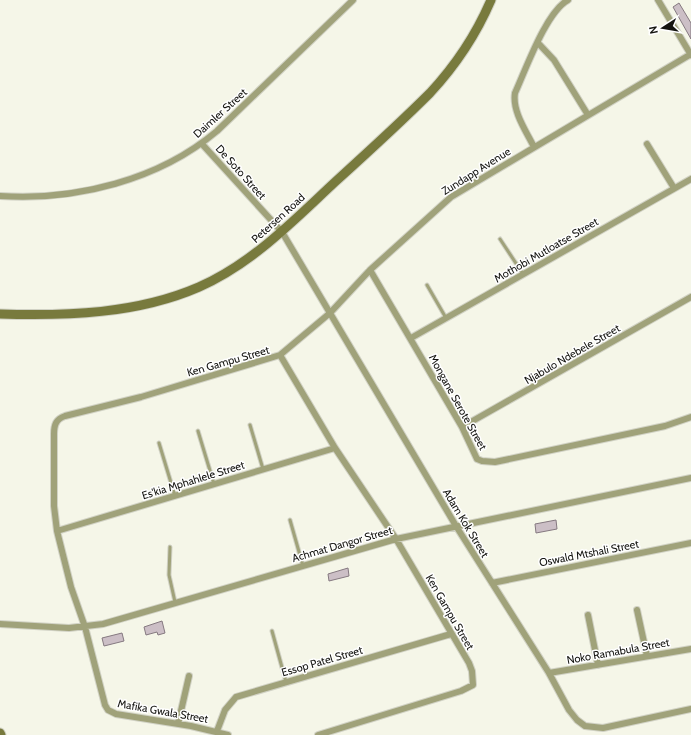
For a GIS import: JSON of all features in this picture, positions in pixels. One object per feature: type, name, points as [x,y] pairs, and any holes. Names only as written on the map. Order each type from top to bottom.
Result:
[{"type":"street","name":"Daimler Street","points":[[0,196],[58,195],[124,181],[167,165],[202,144],[353,0]]},
{"type":"street","name":"Petersen Road","points":[[0,314],[56,315],[91,313],[159,300],[198,287],[227,272],[256,254],[282,232],[416,107],[439,83],[468,46],[477,31],[491,0]]},
{"type":"street","points":[[534,147],[516,108],[514,100],[520,83],[553,14],[558,7],[568,0]]},
{"type":"street","points":[[658,0],[691,55]]},
{"type":"street","points":[[538,44],[554,60],[588,115]]},
{"type":"street","name":"Zundapp Avenue","points":[[280,355],[330,313],[370,270],[451,197],[691,55]]},
{"type":"street","name":"De Soto Street","points":[[202,144],[282,232]]},
{"type":"street","points":[[647,144],[674,188]]},
{"type":"street","name":"Mothobi Mutloatse Street","points":[[411,338],[691,179]]},
{"type":"street","name":"Adam Kok Street","points":[[282,232],[456,526],[549,673],[569,710],[585,726],[603,728],[691,709]]},
{"type":"street","name":"Mongane Serote Street","points":[[370,270],[462,427],[477,459],[495,462],[665,426],[691,417]]},
{"type":"street","name":"Njabulo Ndebele Street","points":[[462,427],[691,297]]},
{"type":"street","name":"Ken Gampu Street","points":[[85,627],[70,587],[57,531],[54,506],[54,434],[57,419],[280,355],[335,448],[396,539],[472,671],[472,685],[468,688],[318,735]]},
{"type":"street","name":"Es'kia Mphahlele Street","points":[[57,531],[335,448]]},
{"type":"street","name":"Achmat Dangor Street","points":[[0,624],[47,628],[85,627],[396,539],[691,478]]},
{"type":"street","name":"Oswald Mtshali Street","points":[[492,583],[691,543]]},
{"type":"street","points":[[637,610],[647,656]]},
{"type":"street","points":[[588,615],[598,665]]},
{"type":"street","name":"Mafika Gwala Street","points":[[85,627],[103,699],[108,710],[116,714],[217,731],[228,735]]},
{"type":"street","name":"Essop Patel Street","points":[[217,731],[225,710],[236,697],[451,634]]},
{"type":"street","name":"Noko Ramabula Street","points":[[549,673],[691,648]]},
{"type":"street","points":[[178,724],[189,676]]},
{"type":"lane","points":[[500,239],[523,274]]},
{"type":"lane","points":[[427,285],[446,318]]},
{"type":"lane","points":[[250,425],[263,469]]},
{"type":"lane","points":[[198,431],[214,484]]},
{"type":"lane","points":[[159,443],[175,496]]},
{"type":"lane","points":[[290,520],[303,566]]},
{"type":"lane","points":[[170,547],[169,575],[175,602]]},
{"type":"lane","points":[[272,631],[286,682]]},
{"type":"building","points":[[679,3],[691,23],[691,39],[673,7]]},
{"type":"building","points":[[556,520],[557,529],[536,533],[535,524]]},
{"type":"building","points":[[348,568],[349,576],[329,581],[328,574]]},
{"type":"building","points":[[162,621],[165,633],[158,635],[157,632],[146,635],[144,627]]},
{"type":"building","points":[[122,633],[124,641],[104,646],[102,638]]}]
